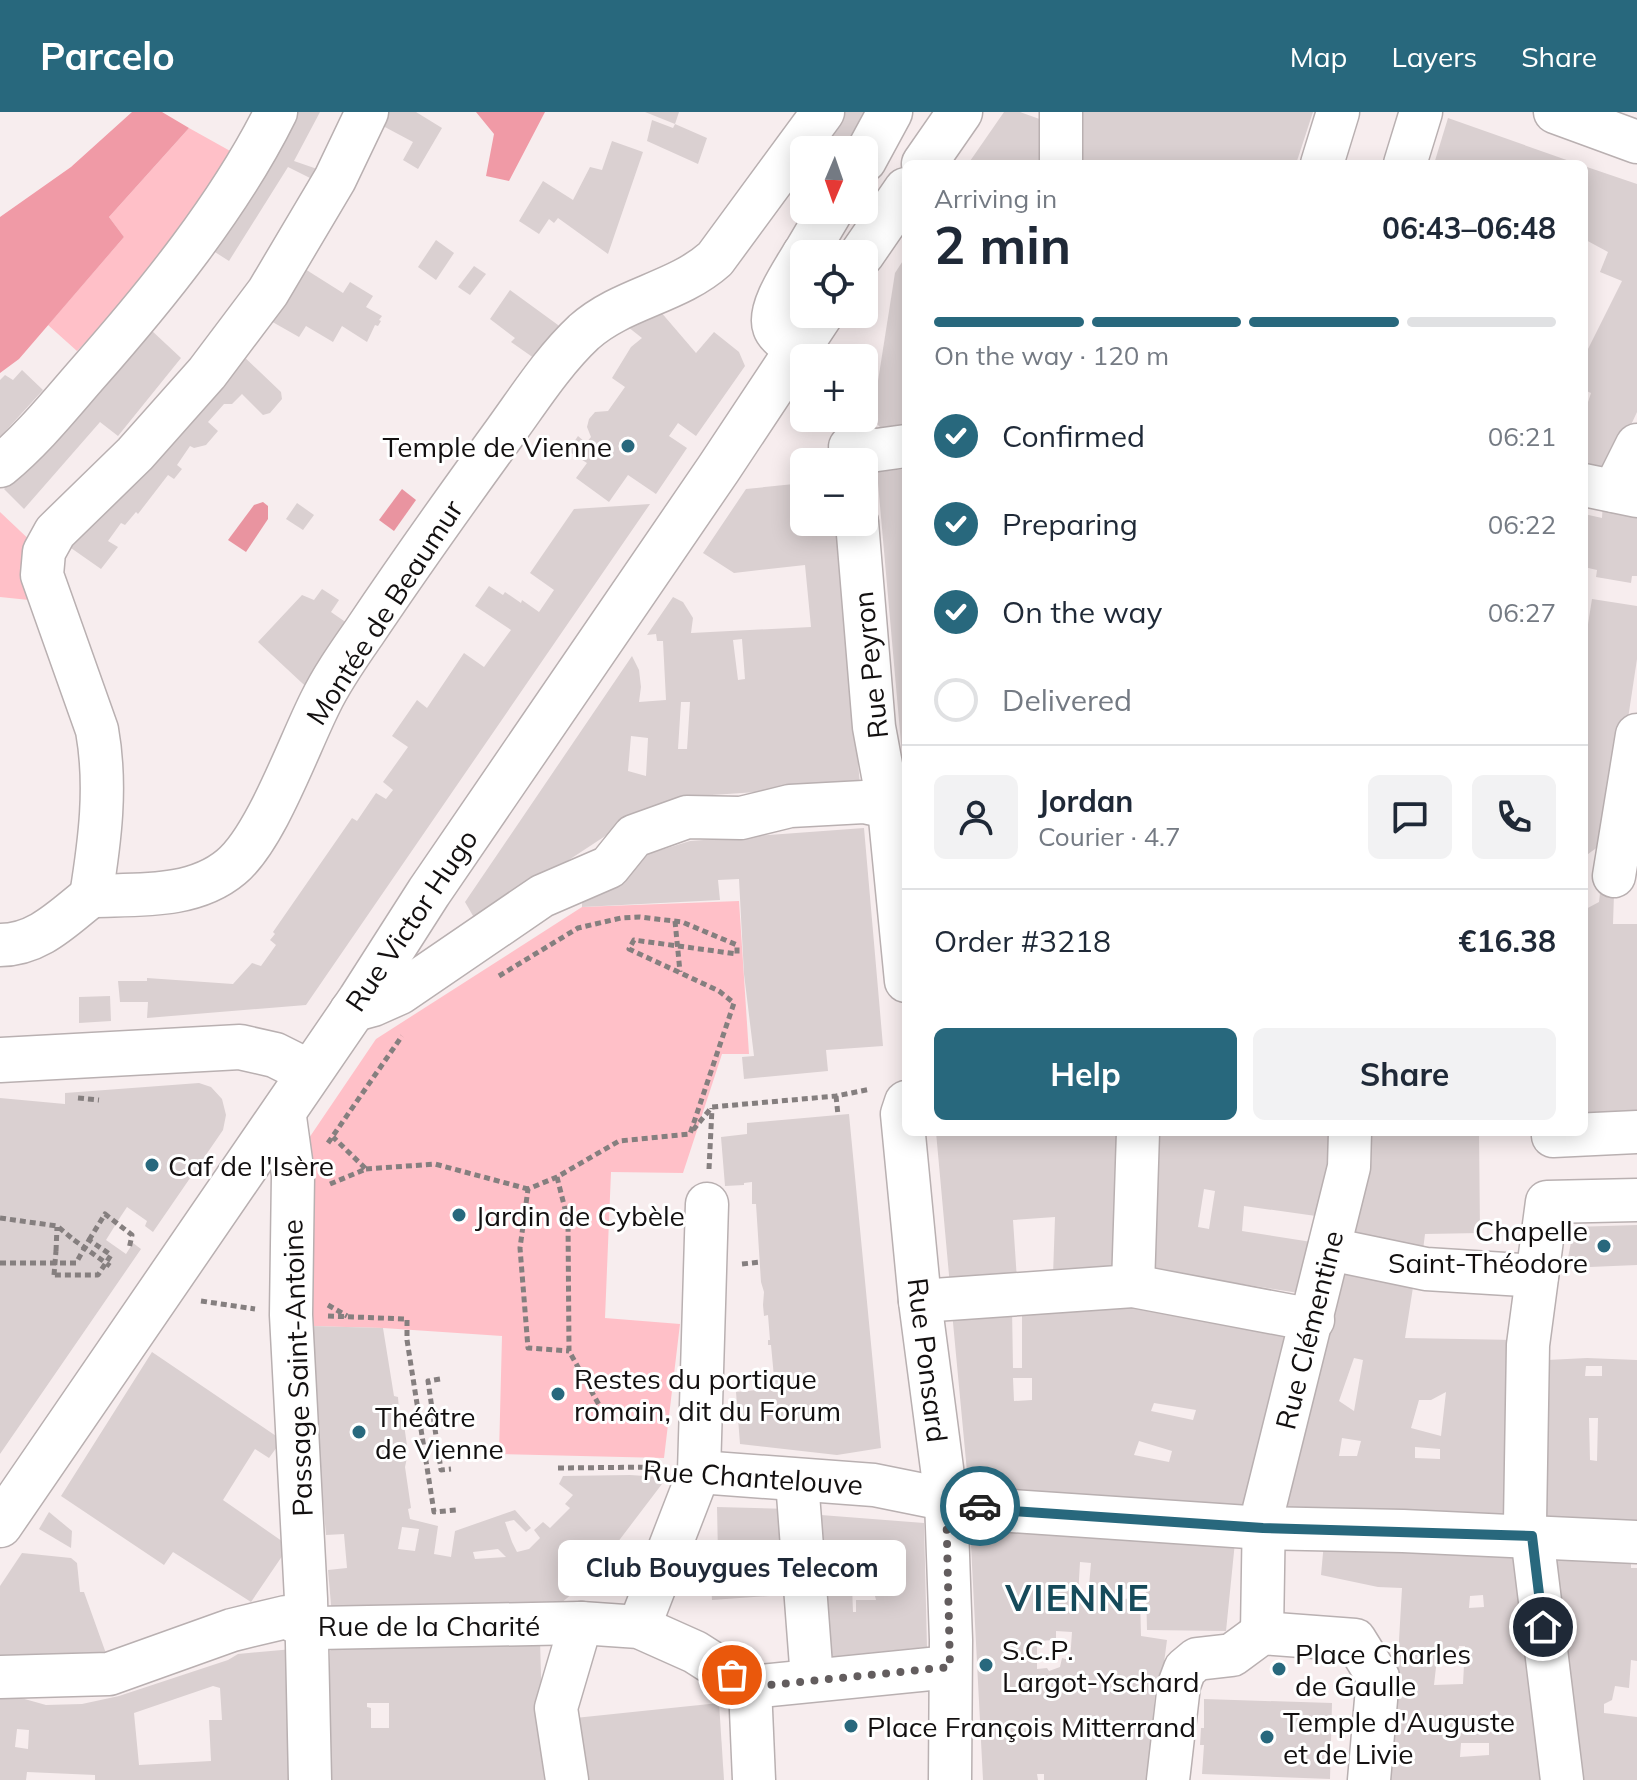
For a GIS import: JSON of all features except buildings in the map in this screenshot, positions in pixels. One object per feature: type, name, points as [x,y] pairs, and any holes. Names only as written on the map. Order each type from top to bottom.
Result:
[{"type":"main road","points":[[877,136],[890,112]]},
{"type":"main road","points":[[927,160],[960,112]]},
{"type":"main road","points":[[872,240],[902,196]]},
{"type":"main road","points":[[790,280],[773,319],[776,331],[810,340]]},
{"type":"main road","name":"Rue Victor Hugo","points":[[0,1525],[429,892],[810,340]]},
{"type":"main road","points":[[0,1060],[226,1046],[256,1049],[309,1072]]},
{"type":"street","points":[[0,466],[42,426],[156,293],[234,186],[276,112]]},
{"type":"street","points":[[0,945],[25,942],[42,934],[91,896],[102,819],[102,757],[97,730],[42,575],[44,552],[55,532],[135,454],[207,373],[268,292],[335,179],[367,112]]},
{"type":"street","name":"Montée de Beaumur","points":[[91,896],[176,892],[204,884],[234,865],[260,829],[322,699],[355,647],[542,381],[584,332],[603,319],[686,280],[715,259],[823,112]]},
{"type":"street","points":[[1061,112],[1061,160]]},
{"type":"street","points":[[1323,160],[1338,112]]},
{"type":"street","points":[[1406,160],[1421,112]]},
{"type":"street","points":[[1555,112],[1637,142]]},
{"type":"street","points":[[848,442],[877,450],[902,447]]},
{"type":"street","points":[[1612,491],[1637,445]]},
{"type":"street","name":"Rue Peyron","points":[[858,536],[874,727],[898,810],[902,896]]},
{"type":"street","points":[[1612,882],[1633,787],[1637,735]]},
{"type":"street","points":[[351,1011],[400,993],[542,896],[609,867],[634,836],[687,817],[741,818],[790,806],[864,802],[898,810]]},
{"type":"street","name":"Passage Saint-Antoine","points":[[284,1110],[293,1175],[291,1315],[310,1780]]},
{"type":"street","points":[[1588,1134],[1637,1132]]},
{"type":"street","name":"Rue Ponsard","points":[[906,1136],[920,1301],[946,1499],[950,1667]]},
{"type":"street","points":[[1133,1286],[1138,1136]]},
{"type":"street","name":"Rue Clémentine","points":[[1263,1528],[1264,1509],[1349,1167],[1350,1136]]},
{"type":"street","points":[[1562,1780],[1532,1536],[1525,1522],[1528,1359],[1537,1276],[1547,1202],[1637,1200]]},
{"type":"street","points":[[707,1204],[699,1472],[639,1627],[695,1652],[750,1687],[950,1667],[950,1780]]},
{"type":"street","points":[[1330,1249],[1426,1269],[1537,1276]]},
{"type":"street","points":[[920,1301],[1133,1286],[1313,1320]]},
{"type":"street","name":"Rue Chantelouve","points":[[699,1472],[874,1485],[998,1510],[1263,1528],[1637,1542]]},
{"type":"street","points":[[797,1481],[812,1679]]},
{"type":"street","points":[[1262,1633],[1263,1528]]},
{"type":"street","name":"Rue de la Charité","points":[[0,1677],[109,1674],[232,1630],[286,1617],[306,1627],[581,1623],[639,1627]]},
{"type":"street","points":[[567,1780],[556,1708],[581,1623]]},
{"type":"street","points":[[1168,1780],[1179,1685],[1185,1669],[1197,1659],[1232,1655],[1262,1633],[1355,1640],[1378,1677],[1369,1780]]},
{"type":"street","points":[[750,1687],[754,1780]]},
{"type":"path","points":[[497,977],[578,928],[621,918],[675,921],[737,945],[737,954],[634,940],[629,949],[719,991],[734,1003],[690,1134]]},
{"type":"path","points":[[675,921],[680,973]]},
{"type":"path","points":[[319,1151],[333,1137],[402,1035]]},
{"type":"path","points":[[325,1186],[366,1169],[435,1164],[528,1189],[557,1177],[619,1141],[690,1134],[712,1107],[836,1096],[891,1084],[902,1104]]},
{"type":"path","points":[[836,1096],[838,1115]]},
{"type":"path","points":[[707,1204],[712,1107]]},
{"type":"path","points":[[333,1137],[366,1169]]},
{"type":"path","points":[[557,1177],[568,1221],[569,1351],[603,1412]]},
{"type":"path","points":[[528,1189],[520,1248],[528,1348],[569,1351]]},
{"type":"path","points":[[0,1263],[76,1263],[105,1214],[132,1235],[129,1249]]},
{"type":"path","points":[[0,1218],[57,1226],[108,1264]]},
{"type":"path","points":[[57,1226],[54,1275],[98,1275],[111,1255],[89,1240]]},
{"type":"path","points":[[196,1300],[291,1315]]},
{"type":"path","points":[[333,1316],[407,1319],[407,1340],[434,1512],[456,1510]]},
{"type":"path","points":[[440,1379],[428,1381],[441,1470],[451,1469]]},
{"type":"path","points":[[421,1430],[435,1427]]},
{"type":"path","name":"Rue Chantelouve","points":[[558,1468],[662,1467],[699,1472]]},
{"type":"shaded area","points":[[132,112],[162,112],[189,128],[109,217],[124,237],[19,359],[0,373],[0,217],[71,167]]},
{"type":"shaded area","points":[[476,112],[545,112],[509,181],[486,176],[494,134]]},
{"type":"shaded area","points":[[189,128],[232,152],[191,214],[131,294],[77,351],[48,325],[124,237],[109,217]]},
{"type":"shaded area","points":[[402,489],[416,500],[394,531],[379,520]]},
{"type":"shaded area","points":[[263,502],[268,506],[268,519],[246,552],[228,540],[254,505]]},
{"type":"shaded area","points":[[0,512],[37,547],[29,600],[0,597]]},
{"type":"shaded area","name":"Jardin de Cybèle","points":[[739,901],[749,1054],[722,1054],[683,1173],[611,1172],[605,1318],[680,1324],[664,1458],[499,1454],[502,1336],[310,1326],[307,1141],[376,1039],[582,907]]},
{"type":"way so far","points":[[732,1675],[750,1687],[950,1667],[946,1499],[980,1506]]},
{"type":"place","name":"Temple de Vienne","points":[[628,446]]},
{"type":"place","name":"Caf de l'Isère","points":[[152,1165]]},
{"type":"place","name":"Jardin de Cybèle","points":[[459,1215]]},
{"type":"place","name":"Chapelle Saint-Théodore","points":[[1604,1246]]},
{"type":"place","name":"Restes du portique romain, dit du Forum","points":[[558,1394]]},
{"type":"place","name":"Théâtre de Vienne","points":[[359,1432]]},
{"type":"place","name":"S.C.P. Largot-Yschard","points":[[986,1665]]},
{"type":"place","name":"Place Charles de Gaulle","points":[[1279,1669]]},
{"type":"place","name":"Club Bouygues Telecom","points":[[732,1675]]},
{"type":"place","name":"Place François Mitterrand","points":[[851,1726]]},
{"type":"place","name":"Temple d'Auguste et de Livie","points":[[1267,1737]]},
{"type":"district","name":"VIENNE","points":[[1078,1597]]},
{"type":"route","points":[[980,1506],[998,1510],[1263,1528],[1532,1536],[1543,1627]]}]
